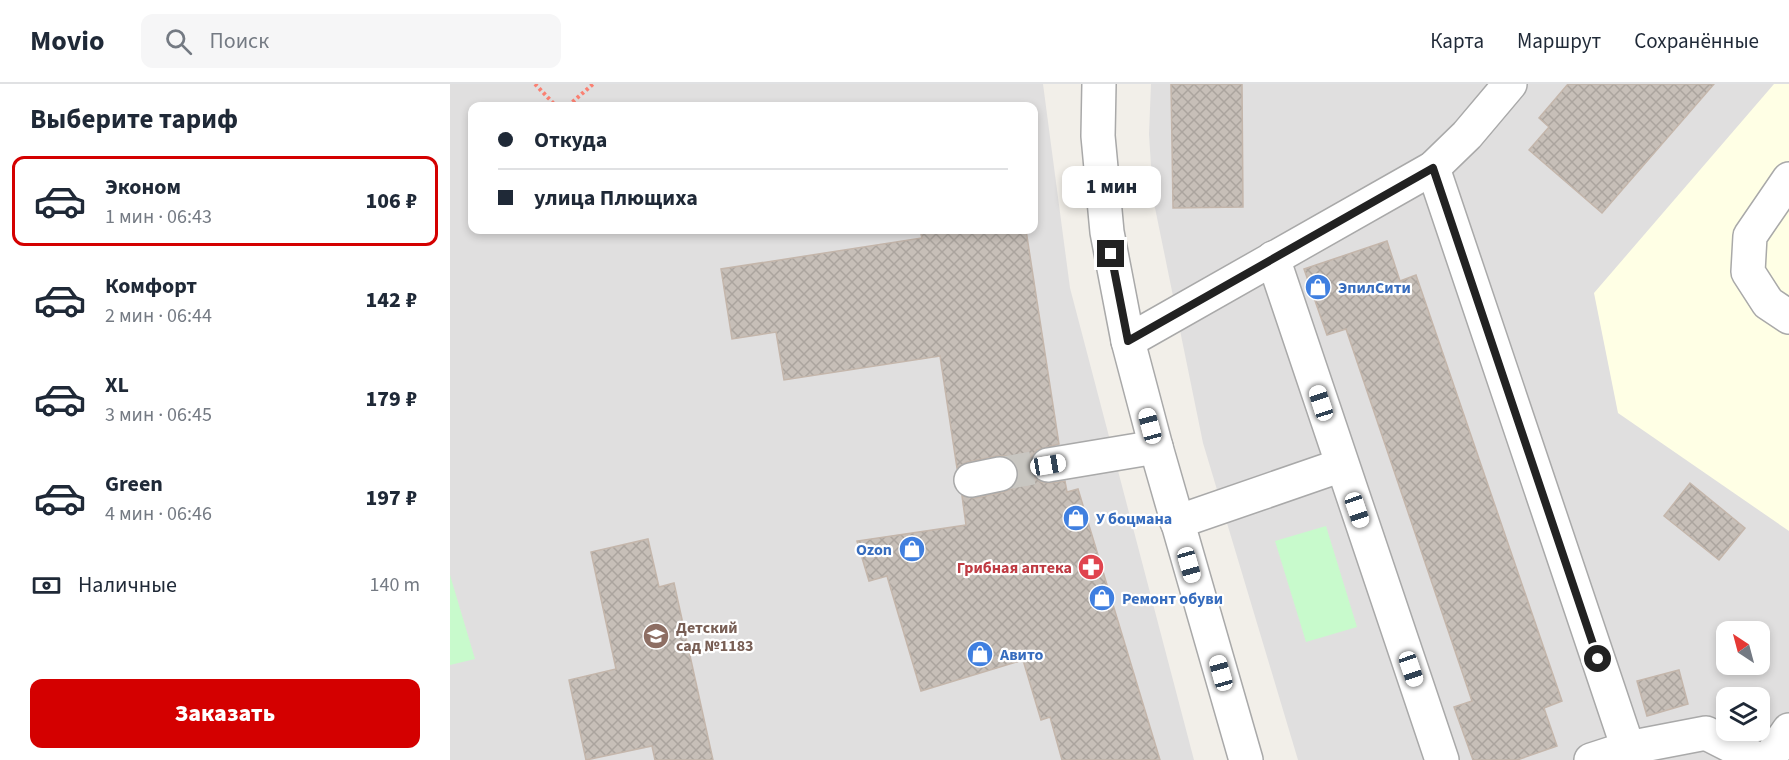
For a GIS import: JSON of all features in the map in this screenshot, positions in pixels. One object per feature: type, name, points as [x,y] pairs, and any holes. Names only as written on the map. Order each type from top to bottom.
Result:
[{"type":"street","points":[[1099,84],[1098,136],[1107,232],[1128,341],[1177,522],[1246,760]]},
{"type":"street","points":[[1128,341],[1433,168],[1467,135],[1510,84]]},
{"type":"street","points":[[1433,168],[1630,754]]},
{"type":"street","points":[[1789,179],[1750,237],[1748,272],[1768,303],[1789,317]]},
{"type":"street","points":[[1273,258],[1442,760]]},
{"type":"street","points":[[1048,465],[1156,447]]},
{"type":"street","points":[[1177,522],[1342,465]]},
{"type":"street","points":[[1768,760],[1789,730]]},
{"type":"street","points":[[1591,760],[1630,754],[1706,733],[1759,760]]},
{"type":"path","points":[[535,84],[552,102]]},
{"type":"path","points":[[573,102],[593,84]]},
{"type":"shaded area","points":[[450,84],[1043,84],[1070,288],[1194,760],[450,760]]},
{"type":"shaded area","points":[[1151,84],[1789,84],[1789,760],[1298,760],[1203,443],[1153,198],[1149,134]]},
{"type":"shaded area","points":[[1774,84],[1789,84],[1789,531],[1618,413],[1594,293]]},
{"type":"green space","points":[[1326,526],[1357,627],[1306,642],[1275,541]]},
{"type":"green space","points":[[450,575],[475,659],[450,665]]},
{"type":"building","points":[[1171,84],[1242,84],[1243,207],[1173,208]]},
{"type":"building","points":[[1568,84],[1714,84],[1602,213],[1529,150],[1549,127],[1539,118]]},
{"type":"building","points":[[921,234],[1027,234],[1059,444],[1037,450],[1030,459],[1030,469],[1034,477],[1041,482],[1065,481],[1067,492],[1078,489],[1160,760],[1062,760],[1050,717],[1041,720],[1023,660],[921,691],[887,576],[869,581],[857,541],[966,525],[962,496],[975,498],[1004,492],[1013,488],[1018,479],[1014,461],[1006,456],[967,462],[957,468],[940,356],[784,380],[776,332],[732,339],[721,269],[922,238]]},
{"type":"building","points":[[1387,241],[1400,281],[1416,275],[1562,701],[1544,708],[1557,746],[1517,760],[1473,760],[1454,707],[1472,701],[1346,329],[1327,335],[1304,269]]},
{"type":"building","points":[[1690,483],[1745,528],[1719,560],[1664,516]]},
{"type":"building","name":"Детский сад №1183","points":[[648,539],[659,587],[674,583],[713,760],[655,760],[652,746],[586,760],[569,680],[616,669],[591,552]]},
{"type":"building","points":[[1679,670],[1688,704],[1647,716],[1637,681]]},
{"type":"tunnel","points":[[1000,474],[1048,465]]},
{"type":"place","name":"ЭпилСити","points":[[1318,287]]},
{"type":"place","name":"У боцмана","points":[[1076,518]]},
{"type":"place","name":"Ozon","points":[[912,549]]},
{"type":"place","name":"Грибная аптека","points":[[1091,567]]},
{"type":"place","name":"Ремонт обуви","points":[[1102,598]]},
{"type":"place","name":"Детский сад №1183","points":[[656,636]]},
{"type":"place","name":"Авито","points":[[980,654]]},
{"type":"route","points":[[1111,254],[1128,341],[1433,168],[1598,659]]}]
